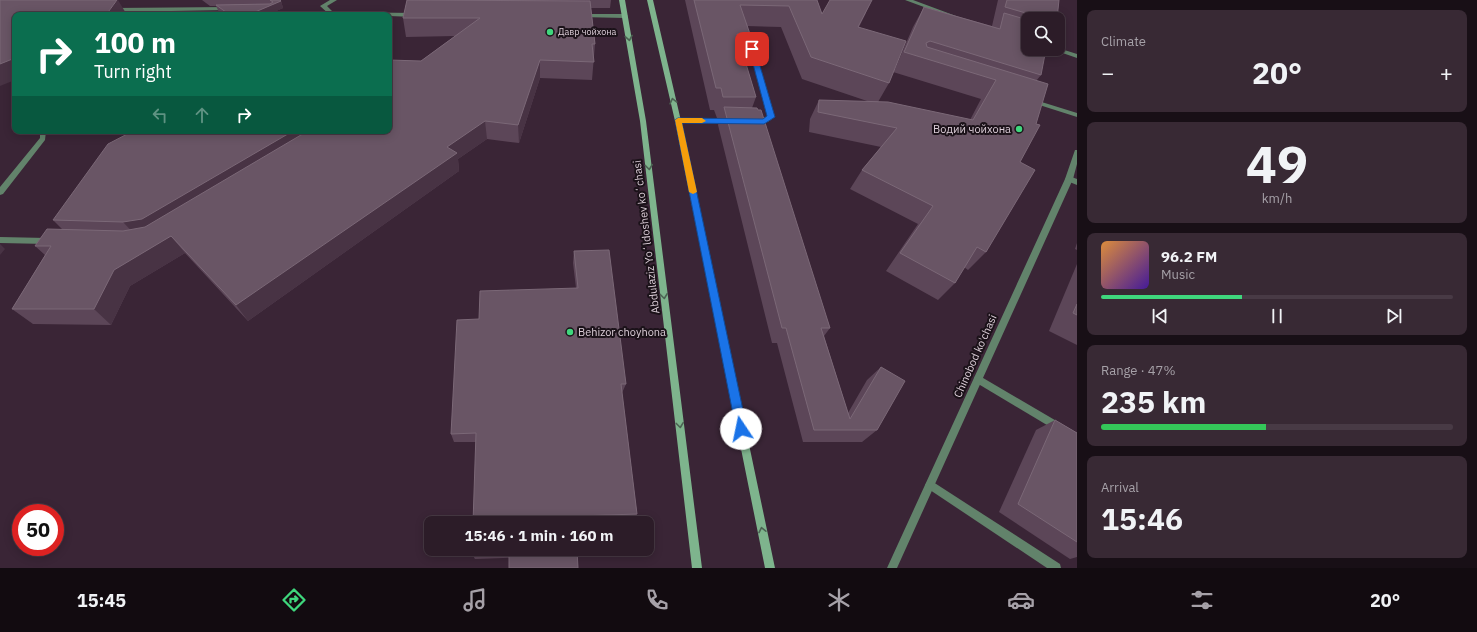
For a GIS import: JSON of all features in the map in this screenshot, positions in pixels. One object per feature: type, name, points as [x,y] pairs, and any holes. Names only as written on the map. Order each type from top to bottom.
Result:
[{"type":"main road","name":"Abdulaziz Yoʻldoshev koʻchasi","points":[[622,0],[643,121],[697,568]]},
{"type":"main road","points":[[650,0],[678,120],[770,568]]},
{"type":"street","points":[[330,12],[323,6],[334,0]]},
{"type":"street","points":[[908,0],[956,18]]},
{"type":"street","points":[[105,10],[232,9]]},
{"type":"street","points":[[392,15],[419,15]]},
{"type":"street","points":[[577,16],[624,16]]},
{"type":"street","points":[[748,35],[771,117],[764,122],[749,122]]},
{"type":"street","points":[[1065,52],[1077,56]]},
{"type":"street","points":[[1024,98],[1077,115]]},
{"type":"street","points":[[678,120],[733,121]]},
{"type":"street","points":[[0,192],[43,138],[44,134]]},
{"type":"street","name":"Chinobod ko'chasi","points":[[892,568],[978,379],[1073,180],[1077,152]]},
{"type":"street","points":[[0,240],[54,241]]},
{"type":"street","points":[[978,379],[1077,438]]},
{"type":"street","points":[[930,485],[1056,568]]},
{"type":"building","points":[[0,0],[117,0],[108,12],[12,12],[12,59],[0,64]]},
{"type":"building","points":[[270,0],[281,1],[255,12],[226,12],[216,5],[270,4],[273,2]]},
{"type":"building","points":[[407,0],[590,1],[595,44],[592,44],[594,62],[540,60],[518,125],[485,121],[447,147],[457,153],[236,305],[171,236],[114,270],[94,309],[12,309],[51,246],[35,246],[47,229],[123,231],[145,227],[303,134],[392,134],[392,60],[421,61],[480,18],[403,18]]},
{"type":"building","points":[[694,0],[817,0],[822,14],[830,0],[872,0],[858,27],[906,41],[889,83],[811,57],[789,6],[740,5],[750,34],[737,34],[756,97],[723,97],[721,88],[716,88]]},
{"type":"building","points":[[1007,0],[1059,0],[1058,12],[1022,12],[1005,7]]},
{"type":"building","points":[[924,7],[1000,29],[1004,13],[1021,18],[1021,56],[1045,56],[1041,75],[930,41],[926,43],[927,47],[1048,84],[1036,124],[1040,125],[1020,162],[1035,170],[986,252],[977,247],[955,283],[900,253],[933,206],[862,170],[897,128],[818,112],[819,100],[888,102],[973,120],[996,80],[904,52]]},
{"type":"building","points":[[724,107],[757,108],[758,110],[761,110],[830,328],[821,328],[850,419],[881,367],[905,381],[877,430],[814,430],[786,328],[782,328]]},
{"type":"building","points":[[127,134],[288,134],[142,219],[123,222],[53,220],[108,144]]},
{"type":"building","points":[[609,250],[626,384],[621,384],[637,514],[578,516],[473,516],[476,433],[451,434],[457,320],[479,319],[480,291],[578,288],[574,251]]},
{"type":"building","points":[[1077,304],[1077,315],[1073,313]]},
{"type":"building","points":[[1055,420],[1077,433],[1077,542],[1018,504]]},
{"type":"building","points":[[509,556],[577,556],[578,568],[509,568]]},
{"type":"slow traffic","points":[[693,192],[678,120],[702,121]]},
{"type":"place","name":"Давр чойхона","points":[[550,32]]},
{"type":"place","name":"Водий чойхона","points":[[1019,129]]},
{"type":"place","name":"Behizor choyhona","points":[[570,332]]},
{"type":"route","points":[[741,429],[678,120],[764,122],[771,117],[752,49]]}]
